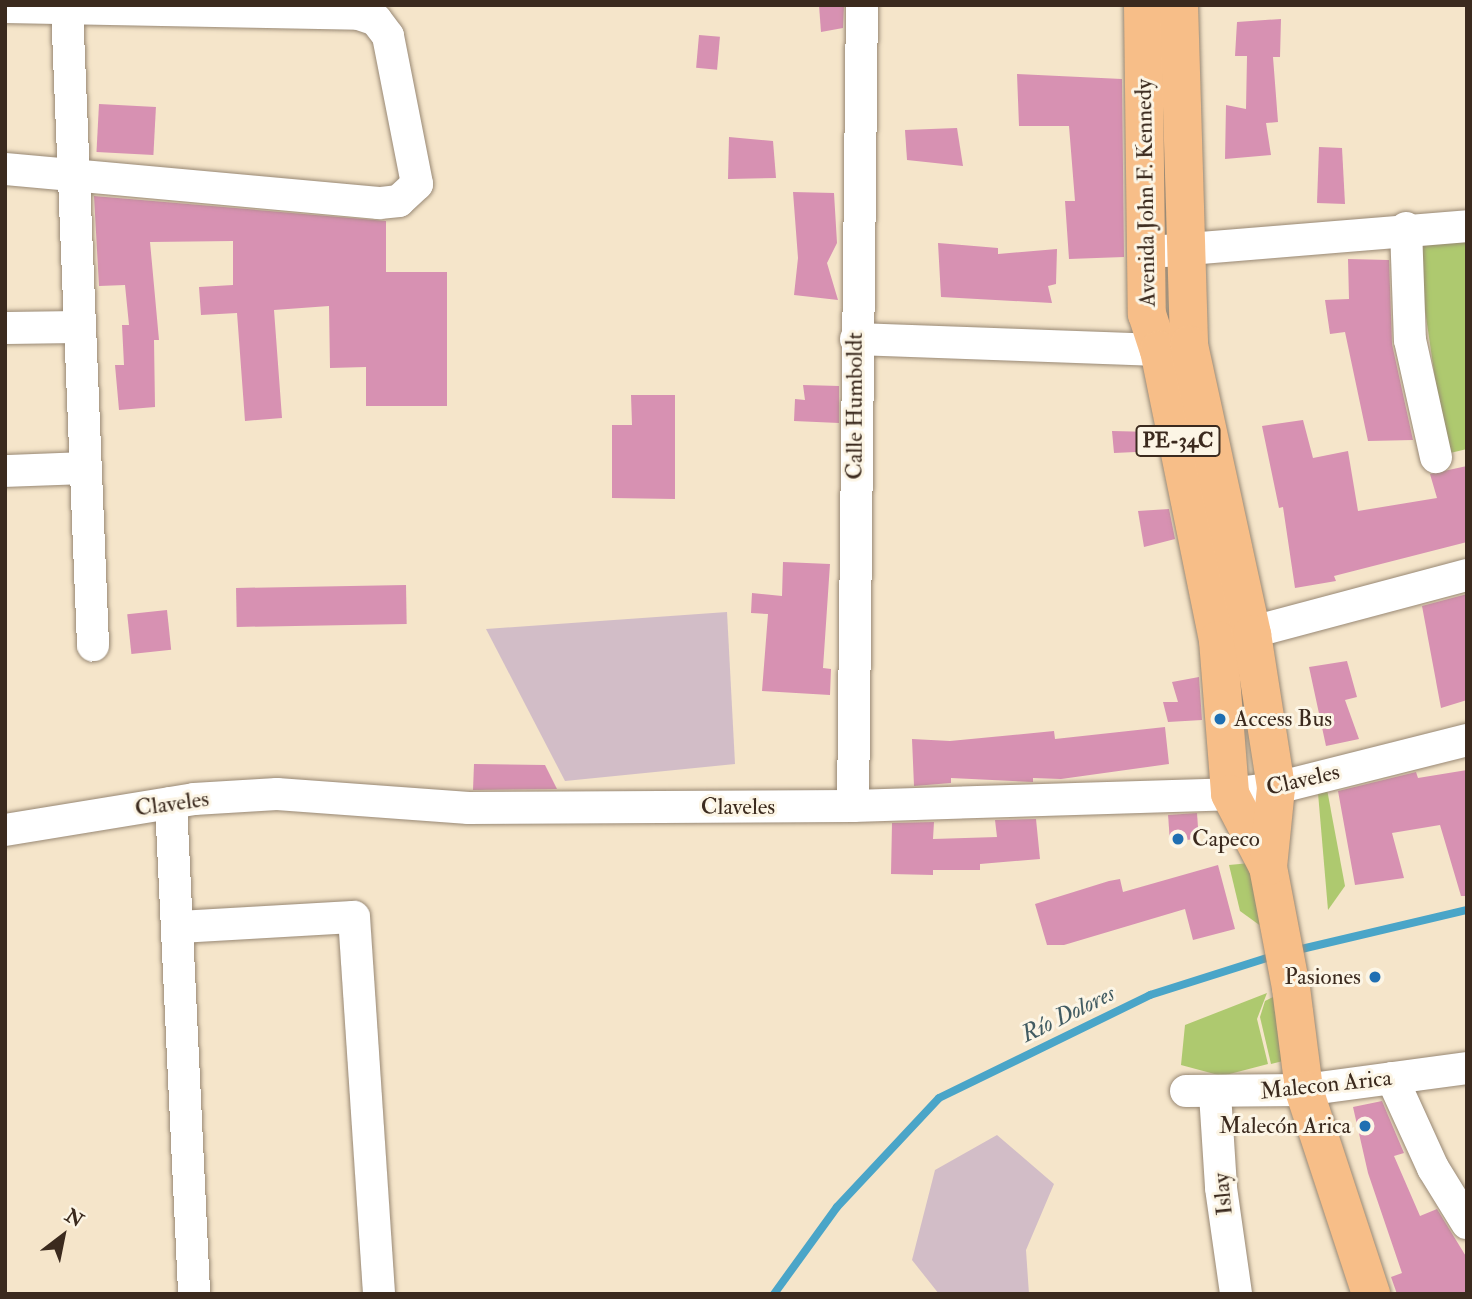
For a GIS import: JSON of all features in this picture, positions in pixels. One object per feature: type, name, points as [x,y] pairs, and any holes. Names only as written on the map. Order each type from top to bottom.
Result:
[{"type":"main road","name":"Avenida John F. Kennedy","points":[[1143,5],[1144,203],[1166,251]]},
{"type":"main road","name":"Avenida John F. Kennedy","points":[[1179,5],[1166,251],[1174,348],[1235,637],[1276,788],[1268,867]]},
{"type":"main road","name":"Avenida John F. Kennedy","points":[[1235,637],[1230,794],[1268,867],[1291,988],[1304,1090]]},
{"type":"main road","name":"PE-34C","points":[[1304,1090],[1371,1294]]},
{"type":"street","name":"Calle Humboldt","points":[[853,806],[856,339],[862,5]]},
{"type":"street","points":[[5,7],[359,14],[376,20],[388,36],[417,184],[399,201],[379,203],[72,172],[5,169]]},
{"type":"street","points":[[67,8],[83,468],[93,645]]},
{"type":"street","points":[[1166,251],[1406,228],[1467,226]]},
{"type":"street","points":[[1406,228],[1410,341],[1436,457]]},
{"type":"street","points":[[5,328],[80,327]]},
{"type":"street","points":[[856,339],[1174,348]]},
{"type":"street","points":[[5,471],[83,468]]},
{"type":"street","points":[[1235,637],[1467,575]]},
{"type":"street","name":"Claveles","points":[[5,831],[171,803],[277,794],[468,808],[853,806],[1230,794],[1276,788],[1467,740]]},
{"type":"street","points":[[171,803],[194,1294]]},
{"type":"street","points":[[178,927],[354,917],[379,1294]]},
{"type":"street","name":"Malecon Arica","points":[[1200,1093],[1304,1090],[1467,1068]]},
{"type":"street","points":[[1392,1078],[1433,1168],[1467,1223]]},
{"type":"street","name":"Islay","points":[[1200,1093],[1221,1188],[1236,1294]]},
{"type":"shaded area","points":[[727,612],[735,764],[565,781],[486,629]]},
{"type":"shaded area","points":[[997,1135],[1054,1184],[1026,1250],[1029,1294],[939,1294],[912,1260],[935,1170]]},
{"type":"green space","points":[[1467,242],[1467,449],[1446,454],[1416,248],[1424,244]]},
{"type":"green space","points":[[1326,784],[1345,886],[1328,910],[1318,793]]},
{"type":"green space","points":[[1250,863],[1269,932],[1240,911],[1229,865]]},
{"type":"green space","points":[[1267,993],[1257,1019],[1268,1064],[1222,1076],[1181,1065],[1185,1025]]},
{"type":"green space","points":[[1275,996],[1283,1061],[1271,1064],[1260,1017],[1265,1001]]},
{"type":"building","points":[[819,5],[844,5],[843,28],[821,32]]},
{"type":"building","points":[[1281,19],[1280,57],[1273,57],[1278,122],[1266,123],[1271,155],[1225,159],[1226,105],[1246,109],[1247,56],[1235,56],[1237,22]]},
{"type":"building","points":[[699,35],[720,37],[717,70],[696,68]]},
{"type":"building","points":[[1017,74],[1122,79],[1124,257],[1069,259],[1065,201],[1075,201],[1069,126],[1019,126]]},
{"type":"building","points":[[99,104],[156,107],[153,155],[96,152]]},
{"type":"building","points":[[957,128],[963,166],[907,160],[905,130]]},
{"type":"building","points":[[729,137],[773,141],[776,178],[728,179]]},
{"type":"building","points":[[1319,147],[1342,148],[1345,204],[1317,203]]},
{"type":"building","points":[[793,192],[834,193],[837,243],[827,263],[838,300],[794,295],[798,258]]},
{"type":"building","points":[[94,196],[386,221],[386,272],[447,272],[447,406],[366,406],[366,367],[330,368],[329,306],[274,310],[282,418],[245,421],[237,313],[201,315],[199,287],[233,285],[233,241],[150,242],[159,340],[154,340],[155,407],[119,410],[115,365],[124,365],[122,325],[129,325],[125,285],[99,286]]},
{"type":"building","points":[[938,243],[998,248],[998,254],[1057,249],[1056,284],[1048,286],[1052,303],[941,297]]},
{"type":"building","points":[[1348,259],[1389,260],[1392,344],[1413,440],[1368,441],[1345,332],[1330,334],[1325,300],[1349,299]]},
{"type":"building","points":[[803,385],[839,386],[839,423],[794,421],[795,399],[805,400]]},
{"type":"building","points":[[631,395],[675,395],[675,499],[612,498],[612,425],[632,425]]},
{"type":"building","points":[[1303,420],[1313,458],[1348,451],[1358,511],[1437,498],[1430,474],[1467,466],[1467,542],[1334,576],[1336,581],[1295,588],[1283,507],[1279,508],[1262,426]]},
{"type":"building","points":[[1112,431],[1153,432],[1157,451],[1114,453]]},
{"type":"building","points":[[1169,509],[1175,539],[1144,547],[1138,511]]},
{"type":"building","points":[[783,562],[830,564],[823,668],[831,669],[830,695],[762,691],[768,614],[751,613],[752,593],[782,596]]},
{"type":"building","points":[[406,585],[407,624],[237,627],[236,588]]},
{"type":"building","points":[[1467,594],[1467,700],[1441,708],[1422,606]]},
{"type":"building","points":[[167,610],[171,650],[131,654],[127,614]]},
{"type":"building","points":[[1347,661],[1357,697],[1345,700],[1359,739],[1326,746],[1309,667]]},
{"type":"building","points":[[1199,677],[1202,720],[1168,722],[1163,702],[1178,702],[1172,682]]},
{"type":"building","points":[[1165,727],[1169,764],[1061,779],[1033,778],[1033,782],[951,778],[951,783],[914,786],[912,739],[950,741],[1054,731],[1055,739]]},
{"type":"building","points":[[474,764],[545,765],[557,789],[473,790]]},
{"type":"building","points":[[1467,770],[1467,896],[1461,896],[1440,825],[1392,833],[1404,878],[1355,885],[1338,791],[1416,772],[1418,778]]},
{"type":"building","points":[[1197,813],[1199,839],[1170,841],[1168,815]]},
{"type":"building","points":[[1036,819],[1040,859],[980,864],[980,870],[933,870],[933,875],[891,874],[892,823],[934,822],[933,839],[997,837],[995,820]]},
{"type":"building","points":[[1218,865],[1235,929],[1193,940],[1185,909],[1064,945],[1047,945],[1035,904],[1109,881],[1120,879],[1123,892]]},
{"type":"building","points":[[1382,1101],[1404,1153],[1394,1156],[1420,1216],[1437,1209],[1467,1258],[1467,1294],[1397,1294],[1391,1277],[1402,1273],[1368,1173],[1353,1107]]},
{"type":"waterway","name":"Río Dolores","points":[[1293,951],[1467,910]]},
{"type":"waterway","name":"Río Dolores","points":[[774,1294],[837,1207],[939,1098],[1150,995],[1273,956]]},
{"type":"place","name":"Access Bus","points":[[1220,719]]},
{"type":"place","name":"Capeco","points":[[1178,839]]},
{"type":"place","name":"Pasiones","points":[[1375,977]]},
{"type":"place","name":"Malecón Arica","points":[[1365,1126]]}]
